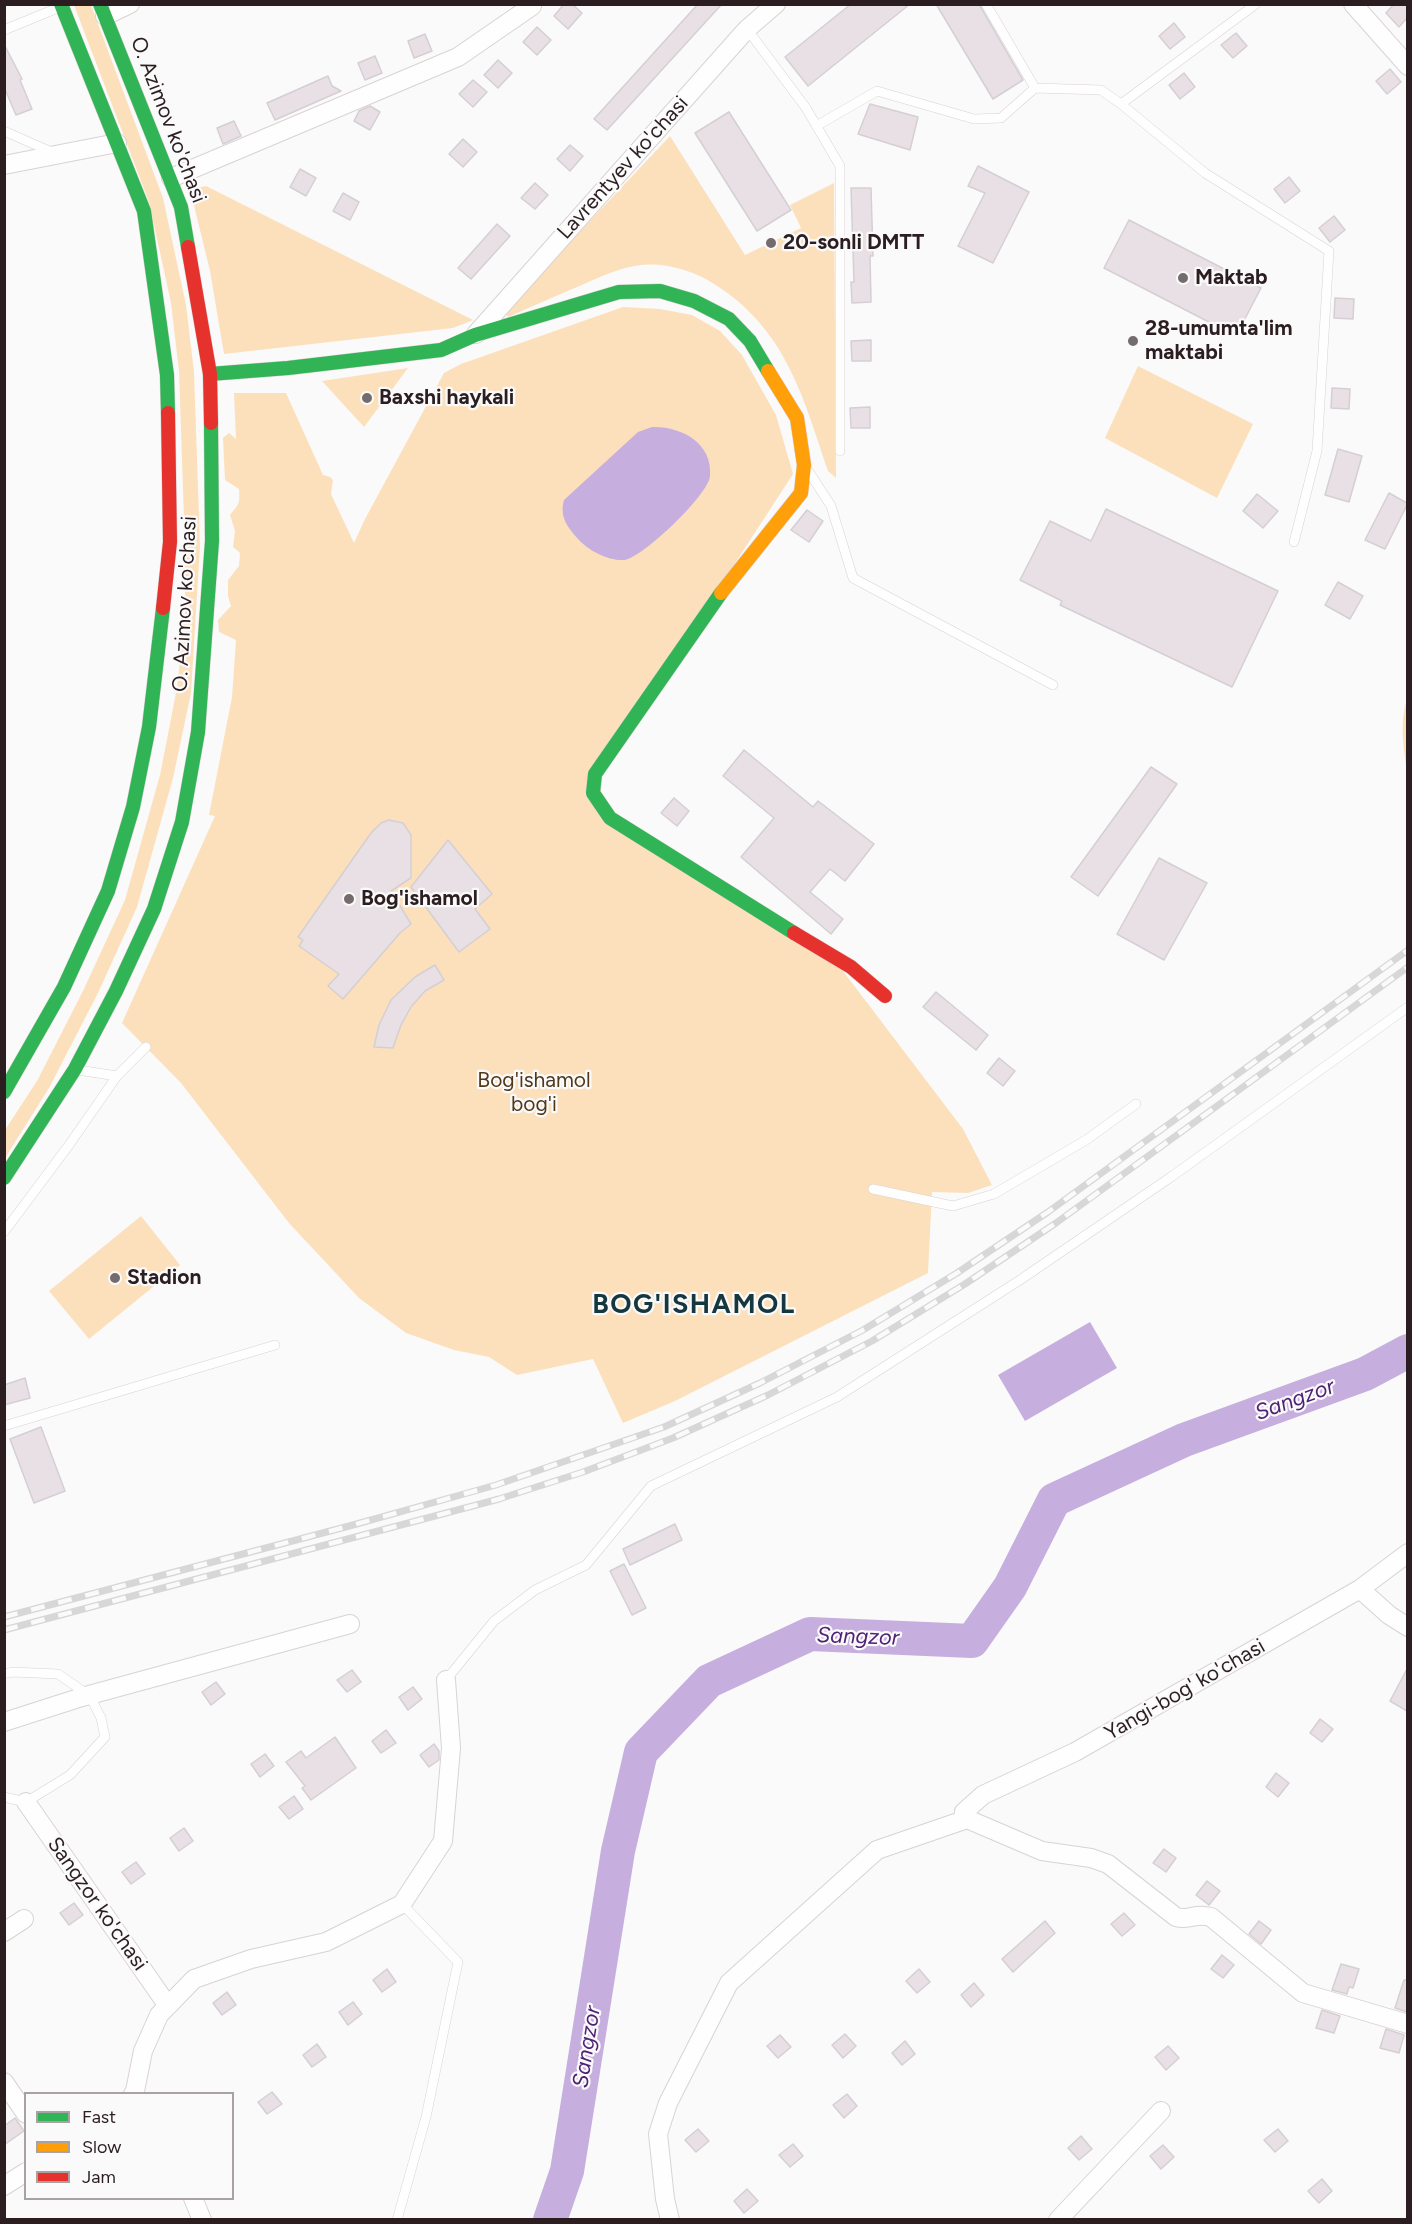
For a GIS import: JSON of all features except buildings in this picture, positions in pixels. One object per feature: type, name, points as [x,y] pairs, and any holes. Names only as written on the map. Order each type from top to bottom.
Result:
[{"type":"main road","name":"O. Azimov ko'chasi","points":[[4,1092],[64,987],[108,891],[133,807],[149,727],[170,542],[167,375],[144,211],[62,5]]},
{"type":"main road","name":"O. Azimov ko'chasi","points":[[4,1178],[75,1069],[116,991],[154,909],[182,822],[198,732],[212,541],[210,374],[181,207],[103,10]]},
{"type":"main road","points":[[210,374],[288,368],[441,350],[475,335],[619,292],[660,291],[694,301],[729,319],[750,341],[797,418],[804,465],[801,493],[725,588],[595,774],[593,793],[610,818],[851,967],[885,996]]},
{"type":"street","points":[[103,10],[130,4]]},
{"type":"street","points":[[1353,4],[1407,66]]},
{"type":"street","name":"Lavrentyev ko'chasi","points":[[475,335],[747,29],[775,5]]},
{"type":"street","points":[[171,178],[458,57],[532,6]]},
{"type":"street","points":[[4,165],[117,143]]},
{"type":"street","name":"Yangi-bog' ko'chasi","points":[[967,1819],[963,1812],[983,1795],[1084,1747],[1360,1589],[1407,1553]]},
{"type":"street","points":[[1360,1589],[1389,1615],[1407,1627]]},
{"type":"street","points":[[4,1722],[350,1624]]},
{"type":"street","points":[[134,2092],[143,2051],[159,2015],[194,1978],[252,1959],[326,1942],[402,1905],[443,1841],[451,1748],[446,1680]]},
{"type":"street","name":"Sangzor ko'chasi","points":[[26,1802],[168,2006]]},
{"type":"street","points":[[670,2220],[665,2199],[658,2134],[668,2103],[729,1983],[877,1850],[967,1819],[1042,1851],[1090,1858],[1108,1864],[1176,1917],[1184,1919],[1199,1913],[1211,1917],[1303,1993],[1407,2024]]},
{"type":"street","points":[[4,1932],[24,1919]]},
{"type":"street","points":[[4,2082],[24,2111]]},
{"type":"street","points":[[1058,2220],[1161,2110]]},
{"type":"street","points":[[4,2186],[24,2173]]},
{"type":"street","points":[[193,2200],[202,2220]]},
{"type":"lane","points":[[986,4],[1035,88]]},
{"type":"lane","points":[[1121,104],[1256,4]]},
{"type":"lane","points":[[4,30],[62,5]]},
{"type":"lane","points":[[747,29],[818,125],[840,166],[840,451]]},
{"type":"lane","points":[[818,125],[877,91],[975,119],[1001,118],[1035,88],[1101,90],[1205,173],[1329,251],[1317,452],[1294,542]]},
{"type":"lane","points":[[4,130],[56,154]]},
{"type":"lane","points":[[804,465],[831,506],[853,578],[1053,685]]},
{"type":"lane","points":[[446,1680],[494,1621],[535,1590],[586,1565],[651,1486],[837,1397],[1020,1280],[1171,1177],[1407,1006]]},
{"type":"lane","points":[[4,1232],[117,1076],[146,1047]]},
{"type":"lane","points":[[75,1069],[117,1076]]},
{"type":"lane","points":[[873,1189],[953,1206],[994,1194],[1086,1140],[1136,1104]]},
{"type":"lane","points":[[4,1426],[275,1345]]},
{"type":"lane","points":[[4,1674],[12,1672],[58,1674],[90,1696],[101,1718],[105,1737],[70,1775],[26,1802],[4,1797]]},
{"type":"lane","points":[[397,2220],[426,2117],[458,1962],[402,1905]]},
{"type":"green space","points":[[74,5],[91,5],[163,198],[186,305],[194,372],[200,546],[191,693],[173,778],[137,907],[98,993],[49,1088],[5,1158],[5,1130],[37,1081],[83,991],[125,900],[160,775],[177,688],[185,614],[179,371],[171,303],[149,202]]},
{"type":"green space","points":[[670,136],[745,255],[801,228],[790,205],[834,183],[836,478],[828,471],[800,390],[775,343],[758,321],[738,302],[705,279],[666,266],[635,266],[602,276],[508,317],[504,312]]},
{"type":"green space","points":[[206,186],[473,320],[453,328],[224,354],[210,271],[190,189]]},
{"type":"green space","name":"Bog'ishamol bog'i","points":[[623,307],[660,309],[692,315],[720,331],[742,355],[776,415],[793,474],[585,794],[843,971],[963,1129],[992,1185],[968,1193],[932,1192],[928,1273],[675,1401],[623,1423],[593,1359],[517,1375],[489,1357],[454,1350],[406,1333],[359,1298],[289,1223],[181,1083],[122,1023],[215,816],[209,815],[232,697],[236,640],[219,632],[218,620],[231,606],[228,596],[228,580],[239,566],[240,553],[233,547],[235,531],[230,515],[238,503],[239,489],[225,480],[223,438],[229,433],[236,439],[234,393],[286,393],[323,475],[333,480],[331,494],[354,543],[444,373],[461,364]]},
{"type":"green space","points":[[1138,366],[1253,424],[1217,498],[1105,438]]},
{"type":"green space","points":[[408,368],[364,427],[322,381]]},
{"type":"green space","points":[[1407,700],[1407,772],[1403,727]]},
{"type":"green space","name":"Stadion","points":[[141,1216],[180,1265],[89,1339],[49,1291]]},
{"type":"shaded area","points":[[652,427],[663,427],[684,433],[701,446],[710,464],[707,485],[674,524],[645,549],[624,560],[606,557],[588,548],[571,531],[564,517],[564,500],[638,432]]},
{"type":"shaded area","points":[[1090,1322],[1117,1368],[1025,1421],[998,1375]]},
{"type":"waterway","name":"Sangzor","points":[[550,2220],[567,2171],[618,1851],[641,1752],[709,1681],[810,1634],[972,1641],[1010,1587],[1054,1500],[1184,1440],[1365,1374],[1408,1351]]},
{"type":"railway","points":[[4,1617],[496,1485],[664,1427],[760,1383],[863,1330],[957,1273],[1048,1212],[1408,950]]},
{"type":"railway","points":[[4,1630],[499,1499],[583,1472],[673,1438],[768,1395],[872,1341],[965,1284],[1056,1223],[1408,967]]},
{"type":"traffic: fast","points":[[61,4],[144,211],[167,375],[168,413]]},
{"type":"traffic: fast","points":[[100,4],[181,207],[188,247]]},
{"type":"traffic: fast","points":[[210,374],[288,368],[441,350],[475,335],[619,292],[660,291],[694,301],[729,319],[750,341],[768,371]]},
{"type":"traffic: fast","points":[[4,1178],[75,1069],[116,991],[154,909],[182,822],[198,732],[212,541],[211,423]]},
{"type":"traffic: fast","points":[[721,593],[595,774],[593,793],[610,818],[794,933]]},
{"type":"traffic: fast","points":[[4,1092],[64,987],[108,891],[133,807],[149,727],[163,608]]},
{"type":"traffic: slow","points":[[721,593],[801,493],[804,465],[797,418],[768,371]]},
{"type":"traffic: jam","points":[[188,247],[210,374],[211,423]]},
{"type":"traffic: jam","points":[[163,608],[170,542],[168,413]]},
{"type":"traffic: jam","points":[[794,933],[851,967],[885,996]]},
{"type":"place","name":"20-sonli DMTT","points":[[771,243]]},
{"type":"place","name":"Maktab","points":[[1183,278]]},
{"type":"place","name":"28-umumta'lim maktabi","points":[[1133,341]]},
{"type":"place","name":"Baxshi haykali","points":[[367,398]]},
{"type":"place","name":"Bog'ishamol","points":[[349,899]]},
{"type":"place","name":"Stadion","points":[[115,1278]]},
{"type":"district","name":"BOG'ISHAMOL","points":[[694,1305]]}]
